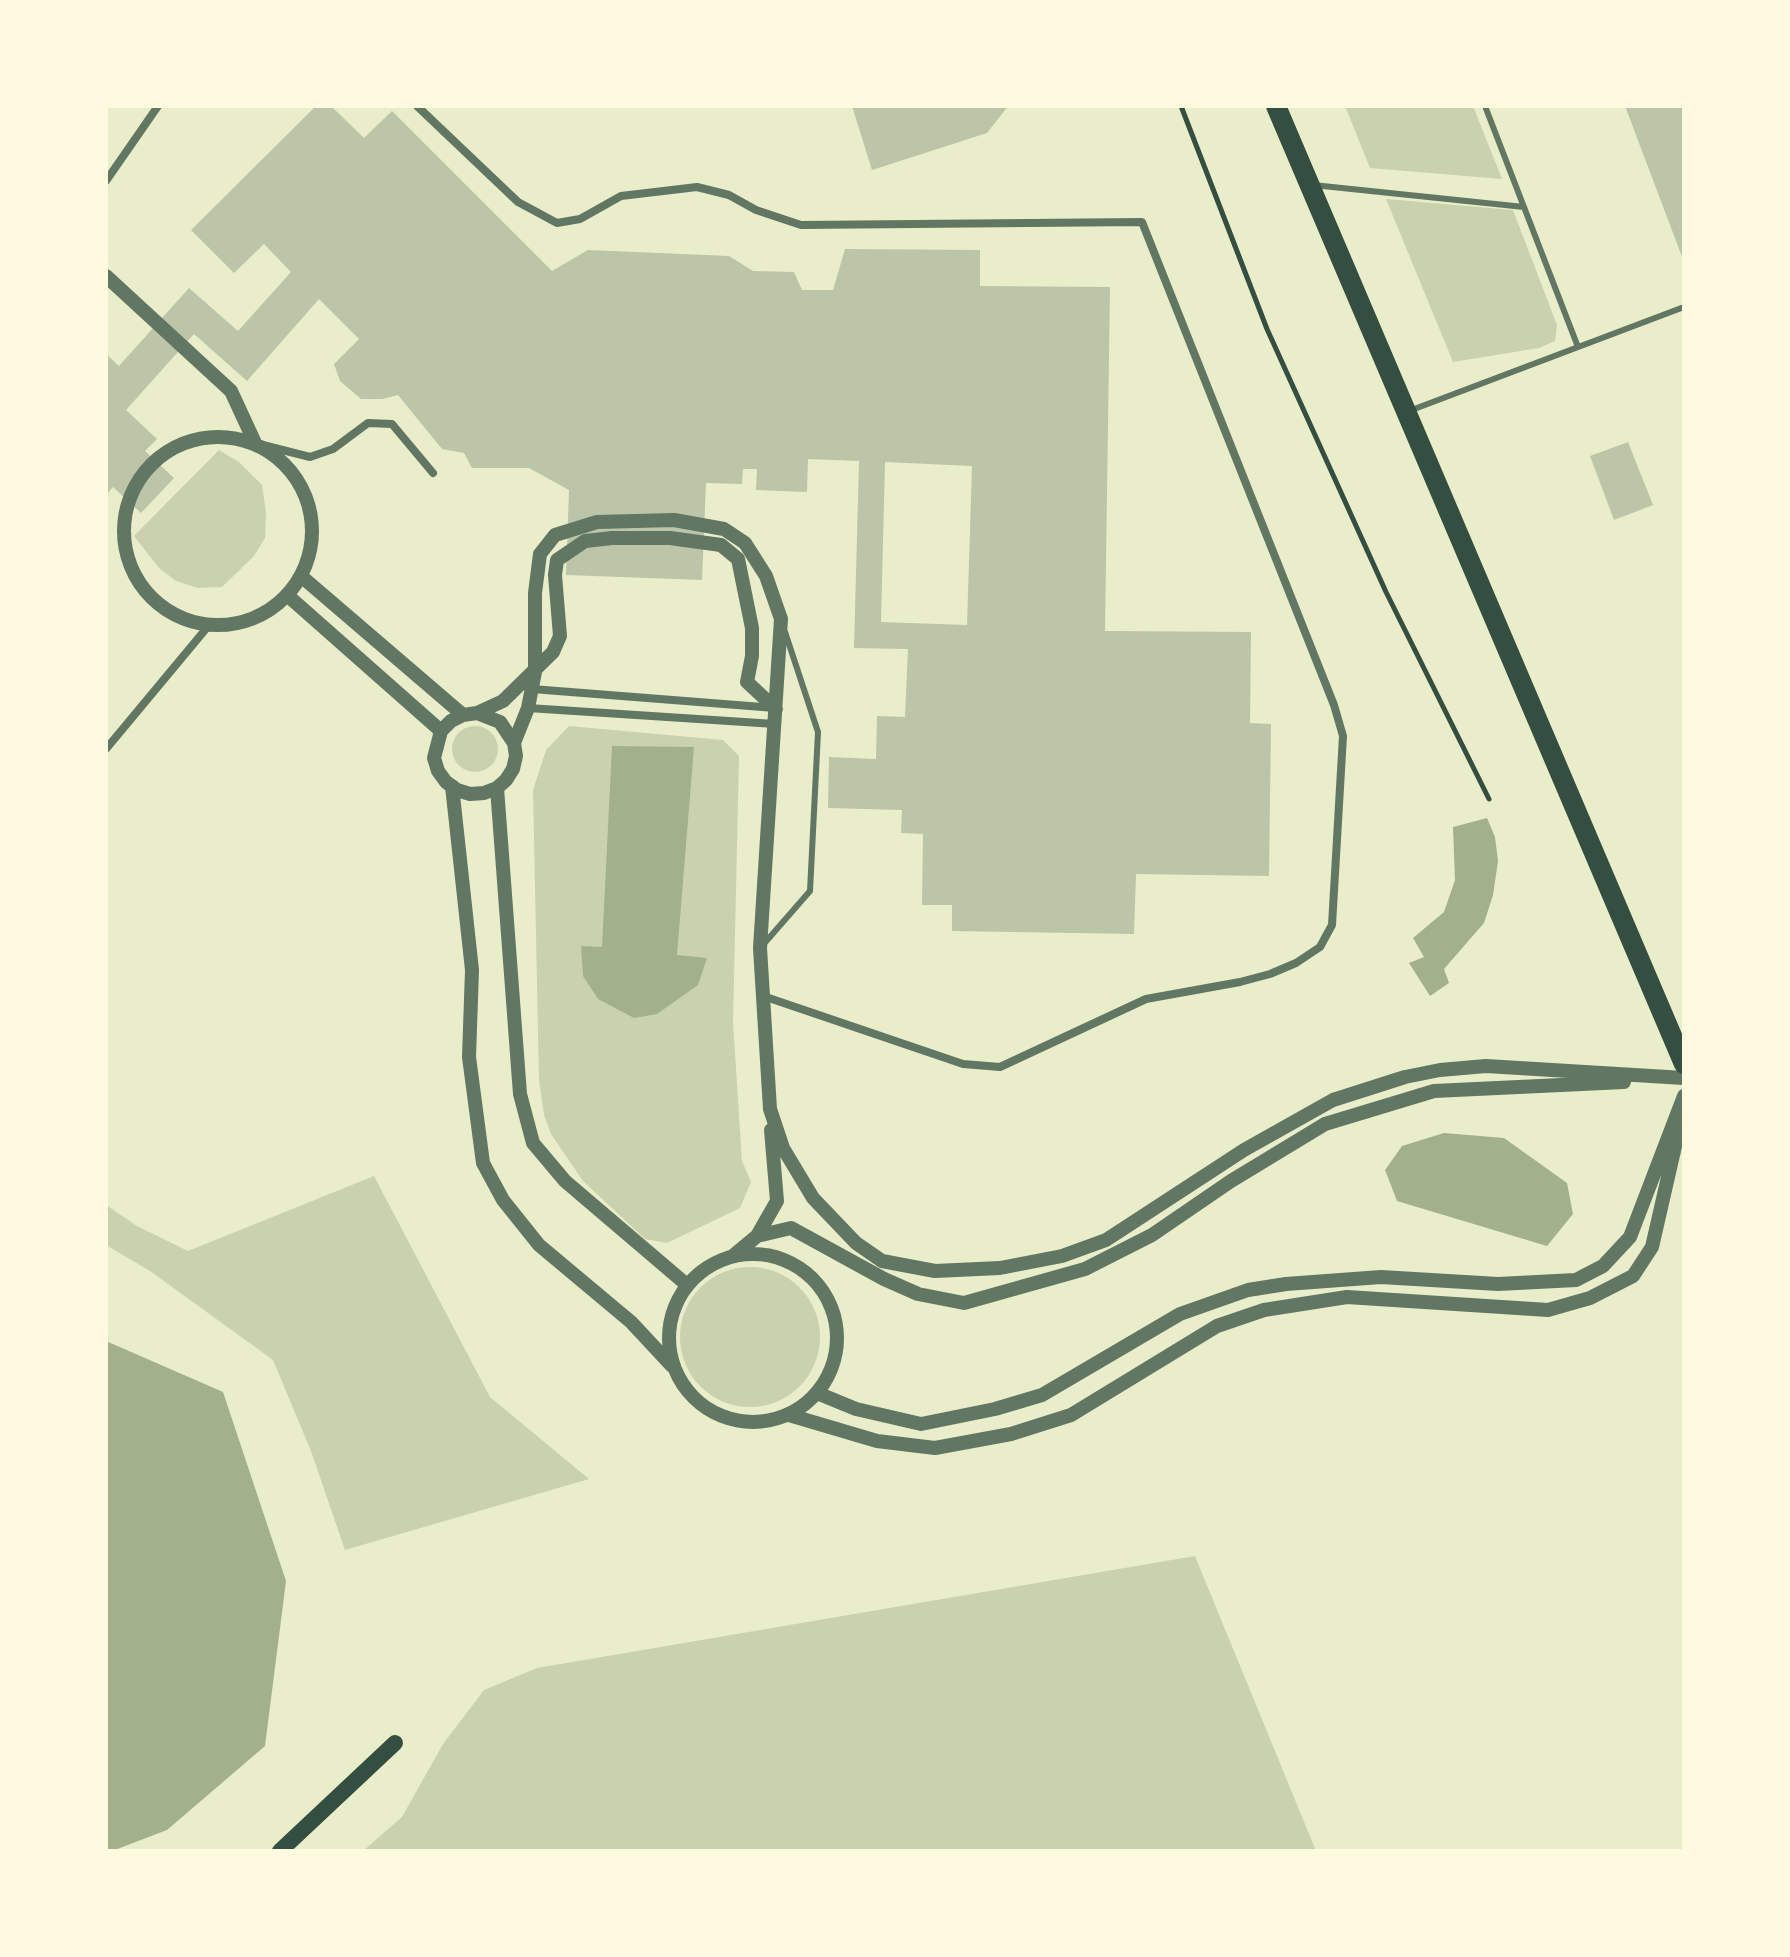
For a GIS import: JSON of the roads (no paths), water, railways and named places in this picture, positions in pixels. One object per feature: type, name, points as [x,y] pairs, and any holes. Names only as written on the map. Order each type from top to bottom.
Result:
[{"type":"main road","points":[[1276,106],[1684,1064]]},
{"type":"main road","points":[[280,1851],[395,1743]]},
{"type":"street","points":[[106,181],[158,106]]},
{"type":"street","points":[[417,106],[518,202],[557,223],[580,219],[621,196],[697,187],[729,195],[756,210],[801,225],[1142,222],[1334,705],[1343,736],[1332,925],[1320,947],[1296,963],[1240,982],[1146,999],[1000,1067],[963,1064],[763,996]]},
{"type":"street","points":[[106,276],[231,391],[255,443],[282,460],[301,485],[311,515],[311,547],[301,576],[287,595],[265,613],[238,622],[210,624],[178,616],[152,597],[133,571],[124,541],[126,508],[139,478],[162,455],[191,440],[223,436],[255,443],[310,457],[333,449],[368,423],[392,424],[433,473]]},
{"type":"street","points":[[514,743],[528,708],[535,672],[535,593],[540,554],[555,535],[597,522],[674,520],[724,529],[745,543],[766,576],[781,619],[760,948],[777,1201],[757,1236],[733,1256]]},
{"type":"street","points":[[301,576],[470,714],[500,722],[514,743],[516,756],[513,769],[497,788],[470,794],[452,786],[438,771],[434,758],[441,731],[451,721],[470,714],[503,701],[553,652],[560,636],[555,575],[557,560],[585,541],[670,538],[721,545],[738,559],[752,628],[752,656],[747,682],[775,716]]},
{"type":"street","points":[[287,595],[441,731]]},
{"type":"street","points":[[106,749],[210,624]]},
{"type":"street","points":[[532,689],[775,716]]},
{"type":"street","points":[[528,708],[775,716]]},
{"type":"street","points":[[452,786],[472,970],[469,1057],[483,1163],[503,1200],[539,1245],[620,1313],[672,1366],[686,1391],[696,1401],[707,1410],[733,1421],[762,1423],[789,1415],[812,1399],[829,1377],[837,1351],[837,1324],[828,1298],[811,1276],[788,1261],[761,1254],[733,1256],[708,1266],[687,1285],[672,1310],[667,1338],[672,1366]]},
{"type":"street","points":[[497,788],[520,1094],[533,1143],[565,1181],[687,1285]]},
{"type":"street","points":[[770,1109],[783,1148],[813,1198],[856,1243],[882,1261],[948,1271],[1000,1268],[1062,1256],[1106,1240],[1244,1150],[1333,1100],[1405,1077],[1486,1066],[1684,1079]]},
{"type":"street","points":[[757,1236],[791,1228],[918,1294],[964,1303],[1085,1269],[1152,1235],[1231,1181],[1325,1124],[1434,1091],[1684,1079]]},
{"type":"street","points":[[817,1393],[856,1409],[921,1424],[995,1409],[1042,1395],[1180,1314],[1248,1290],[1381,1277],[1498,1284],[1576,1280],[1603,1266],[1630,1237],[1684,1096]]},
{"type":"street","points":[[789,1415],[877,1441],[935,1448],[1011,1434],[1071,1415],[1217,1326],[1264,1310],[1347,1297],[1548,1310],[1590,1298],[1633,1276],[1652,1247],[1684,1107]]},
{"type":"lane","points":[[1485,106],[1578,347]]},
{"type":"lane","points":[[1309,185],[1524,207]]},
{"type":"lane","points":[[1406,412],[1684,307]]},
{"type":"lane","points":[[760,948],[810,891],[818,732],[781,619]]}]
